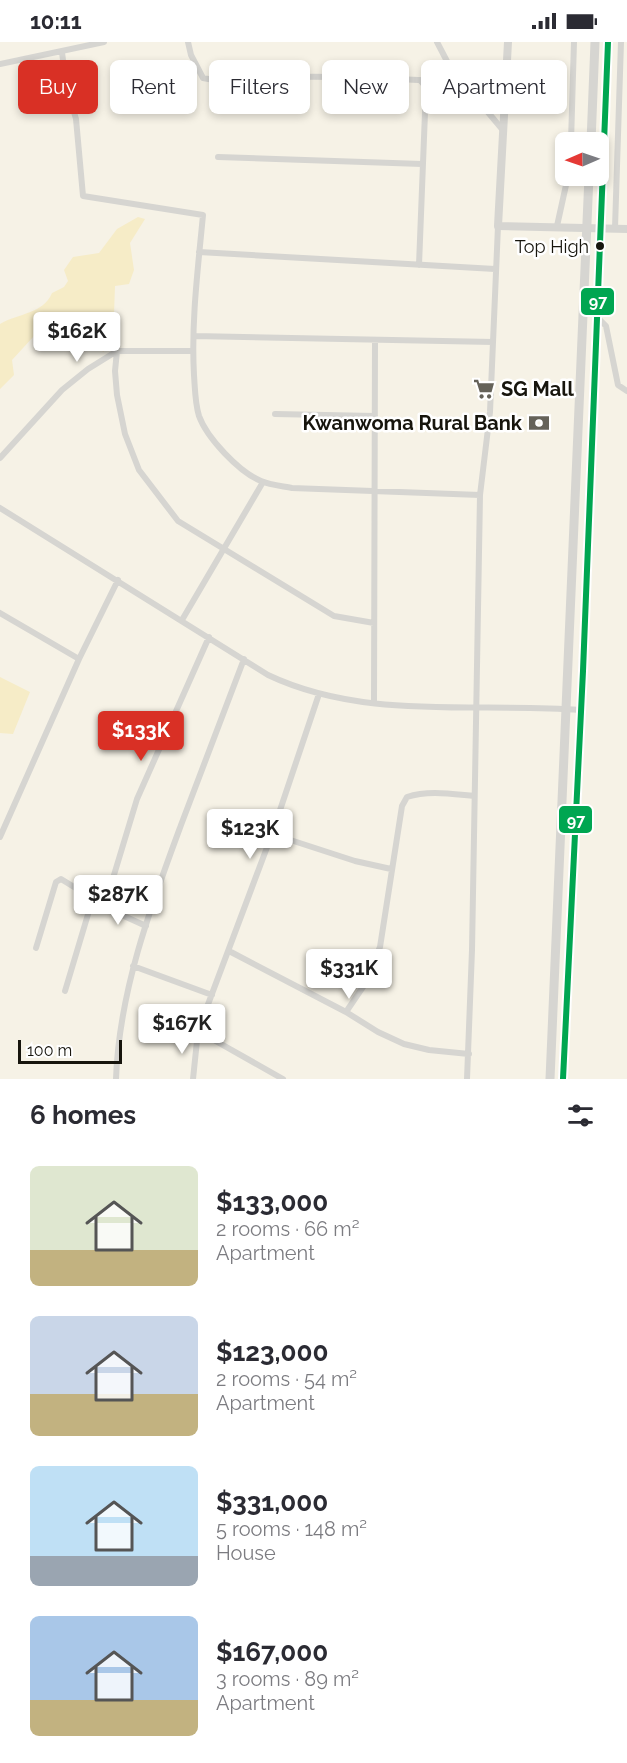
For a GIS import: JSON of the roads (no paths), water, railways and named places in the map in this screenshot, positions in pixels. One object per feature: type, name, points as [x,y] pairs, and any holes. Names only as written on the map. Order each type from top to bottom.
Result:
[{"type":"highway","points":[[591,132],[595,42]]},
{"type":"highway","points":[[563,1079],[608,42]]},
{"type":"highway","points":[[550,1079],[590,186]]},
{"type":"street","points":[[0,64],[104,42]]},
{"type":"street","points":[[188,42],[191,55],[203,78],[220,81],[295,77],[420,80],[426,87],[419,265]]},
{"type":"street","points":[[437,42],[450,67],[502,129]]},
{"type":"street","points":[[467,1079],[480,495],[490,412],[495,269],[508,42]]},
{"type":"street","points":[[571,132],[574,42]]},
{"type":"street","points":[[615,228],[621,42]]},
{"type":"street","points":[[62,52],[66,85],[76,119],[83,196],[203,215],[193,351],[196,403],[200,418],[227,456],[251,476],[263,482],[292,488],[376,493],[480,495]]},
{"type":"street","points":[[218,157],[422,164]]},
{"type":"street","points":[[557,226],[566,186]]},
{"type":"street","points":[[498,226],[588,226],[627,229]]},
{"type":"street","points":[[199,252],[495,269]]},
{"type":"street","points":[[596,316],[606,326],[618,385],[627,392]]},
{"type":"street","points":[[194,336],[494,342]]},
{"type":"street","points":[[374,703],[375,341]]},
{"type":"street","points":[[0,458],[62,390],[88,369],[117,351],[193,351]]},
{"type":"street","points":[[117,351],[115,371],[117,395],[125,434],[139,470],[178,521],[334,616],[374,623]]},
{"type":"street","points":[[275,414],[375,416]]},
{"type":"street","points":[[182,620],[263,482]]},
{"type":"street","points":[[0,508],[268,675],[318,694],[374,703],[580,710]]},
{"type":"street","points":[[0,837],[2,827],[79,659],[118,580]]},
{"type":"street","points":[[0,613],[79,659]]},
{"type":"street","points":[[65,991],[89,911],[92,906],[102,904],[107,898],[137,799],[209,637]]},
{"type":"street","points":[[116,1079],[117,1058],[133,966],[160,882],[244,659]]},
{"type":"street","points":[[193,1079],[198,1031],[272,834],[318,694]]},
{"type":"street","points":[[346,1012],[364,984],[380,947],[402,806],[407,797],[435,793],[474,796]]},
{"type":"street","points":[[272,834],[355,861],[391,870]]},
{"type":"street","points":[[36,948],[58,879],[65,879],[102,904],[146,926]]},
{"type":"street","points":[[229,951],[404,1044],[429,1050],[469,1054]]},
{"type":"street","points":[[133,966],[212,995]]},
{"type":"street","points":[[198,1031],[283,1079]]},
{"type":"place","name":"Top High","points":[[600,246]]},
{"type":"place","name":"SG Mall","points":[[484,389]]},
{"type":"place","name":"Kwanwoma Rural Bank","points":[[539,423]]}]
